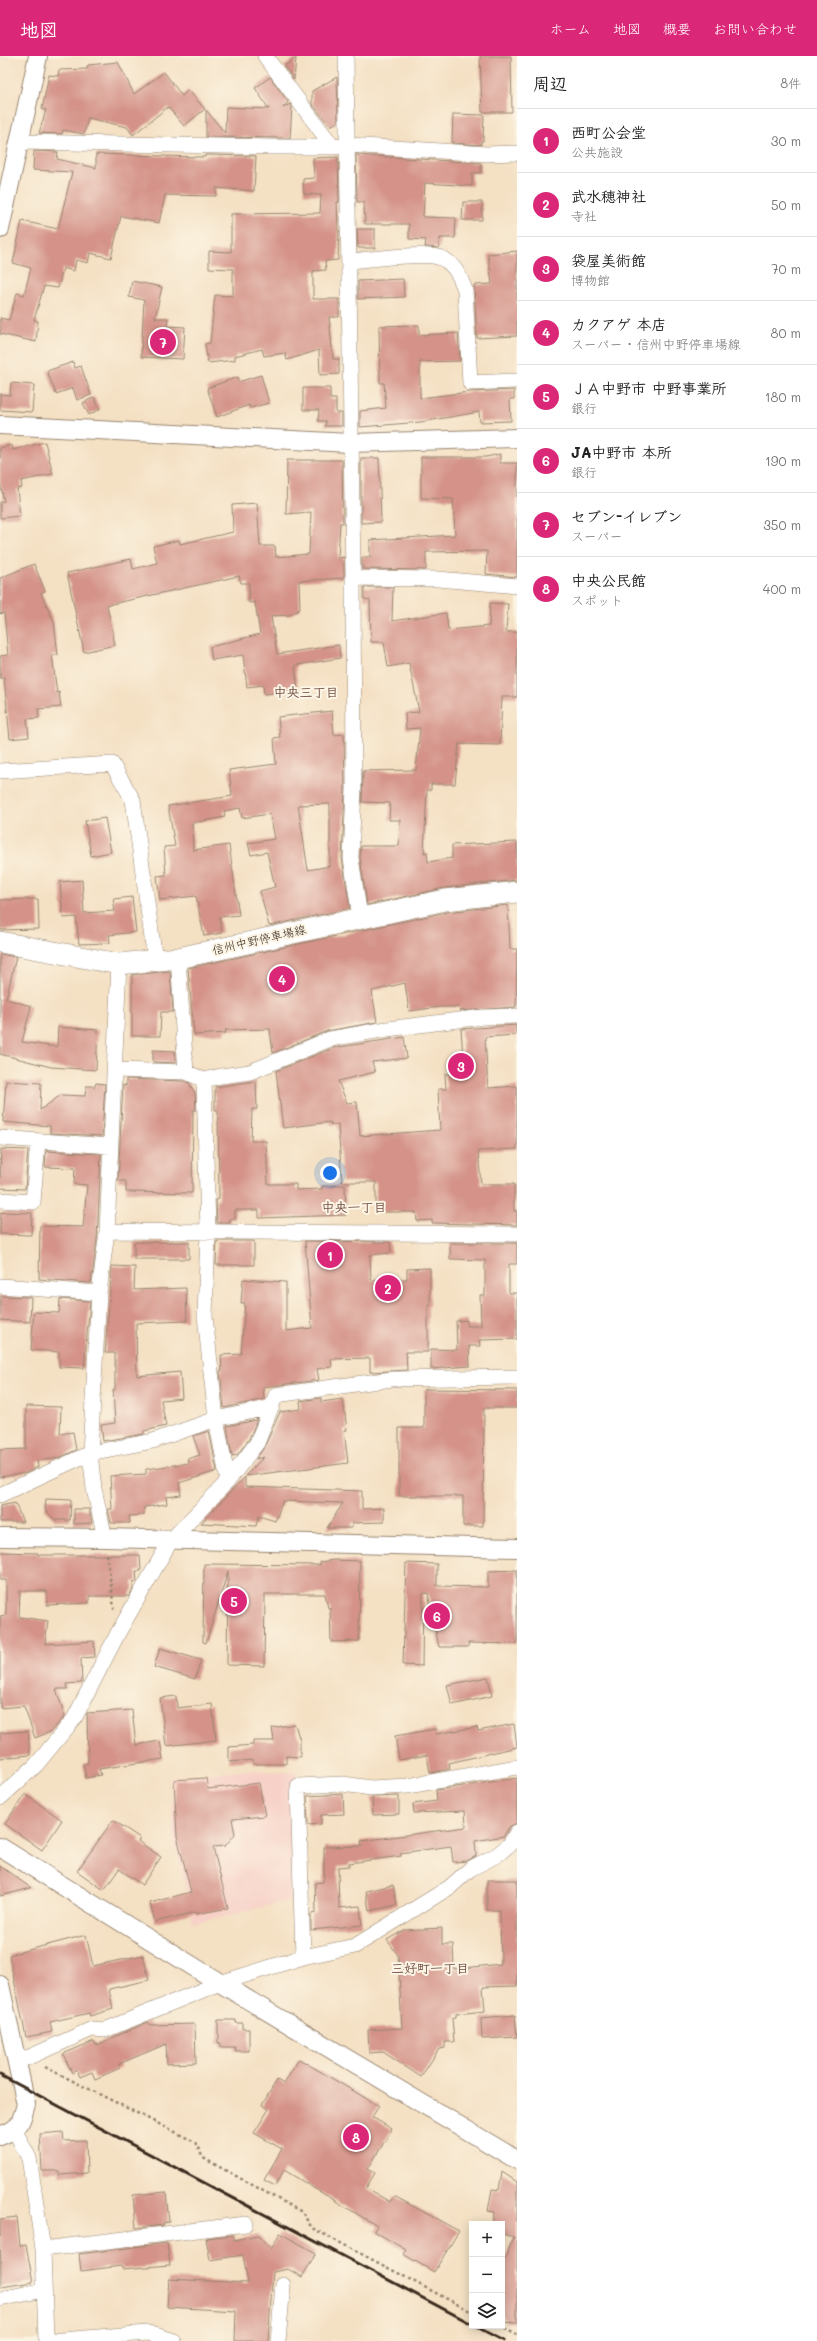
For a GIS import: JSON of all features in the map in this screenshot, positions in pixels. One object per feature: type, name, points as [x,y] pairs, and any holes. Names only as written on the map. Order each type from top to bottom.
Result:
[{"type":"main road","name":"信州中野停車場線","points":[[0,942],[119,964],[178,958],[360,917],[445,900],[517,892]]},
{"type":"street","points":[[0,229],[38,56]]},
{"type":"street","points":[[265,56],[333,147]]},
{"type":"street","points":[[346,56],[353,578],[354,789],[351,858],[360,917]]},
{"type":"street","points":[[20,142],[333,147],[348,145],[487,154],[517,153]]},
{"type":"street","points":[[348,261],[426,256],[439,257],[451,264],[460,276],[464,290],[470,383],[517,381]]},
{"type":"street","points":[[0,425],[350,443],[517,438]]},
{"type":"street","points":[[353,578],[438,579],[517,586]]},
{"type":"street","points":[[0,772],[112,764],[133,800],[154,960]]},
{"type":"street","points":[[178,958],[186,1072]]},
{"type":"street","points":[[105,1538],[94,1489],[90,1453],[100,1293],[107,1231],[119,964]]},
{"type":"street","points":[[114,1070],[186,1072],[204,1080],[250,1072],[330,1039],[387,1029],[483,1018],[517,1016]]},
{"type":"street","points":[[204,1080],[208,1232],[205,1316],[216,1419],[228,1481]]},
{"type":"street","points":[[0,1138],[110,1146]]},
{"type":"street","points":[[0,1200],[34,1202],[38,1141]]},
{"type":"street","points":[[107,1231],[517,1234]]},
{"type":"street","points":[[0,1286],[100,1293]]},
{"type":"street","points":[[0,1798],[36,1765],[74,1719],[118,1633],[171,1540],[228,1481],[257,1443],[276,1395],[392,1379],[517,1377]]},
{"type":"street","points":[[0,1494],[90,1453],[153,1441],[216,1419],[272,1407]]},
{"type":"street","points":[[0,1537],[105,1538],[517,1548]]},
{"type":"street","points":[[303,1957],[298,1786],[342,1784],[371,1788],[408,1786],[517,1767]]},
{"type":"street","points":[[22,2058],[92,2030],[105,2030],[220,1983],[303,1957],[354,1946],[450,1888],[470,1869],[497,1855],[510,1844],[517,1832]]},
{"type":"street","points":[[0,1847],[220,1983],[517,2160]]},
{"type":"street","points":[[0,1985],[22,2058],[26,2104],[22,2120],[7,2133],[29,2158],[43,2249],[44,2290],[48,2341],[148,2334],[174,2341]]},
{"type":"street","points":[[43,2249],[246,2224]]},
{"type":"street","points":[[278,2341],[283,2285]]},
{"type":"street","points":[[0,2299],[44,2290]]},
{"type":"path","points":[[105,1538],[118,1633]]},
{"type":"path","points":[[22,2058],[195,2142],[203,2158],[302,2212],[312,2228],[469,2310]]},
{"type":"path","points":[[505,2329],[517,2335]]},
{"type":"shaded area","points":[[252,1770],[297,1773],[300,1898],[193,1923],[174,1837],[171,1777]]},
{"type":"building","points":[[480,56],[511,56],[512,112],[482,112]]},
{"type":"building","points":[[296,58],[294,80],[284,66]]},
{"type":"building","points":[[118,62],[134,94],[164,72],[182,96],[188,90],[205,109],[184,126],[168,107],[133,135],[127,127],[88,118],[84,134],[63,130],[62,134],[39,133],[46,110],[42,109],[49,75],[58,76],[59,70],[87,69],[88,65]]},
{"type":"building","points":[[270,77],[288,102],[283,108],[290,104],[292,107],[290,138],[206,137],[206,110],[225,133],[226,107],[269,109],[255,88]]},
{"type":"building","points":[[337,77],[338,122],[330,126],[312,104],[312,91]]},
{"type":"building","points":[[453,114],[484,115],[483,141],[481,141],[481,145],[452,143]]},
{"type":"building","points":[[34,151],[58,152],[57,159],[96,168],[96,154],[198,157],[205,157],[205,155],[256,156],[254,191],[216,188],[216,196],[165,195],[159,223],[121,216],[111,258],[90,253],[88,263],[76,260],[74,271],[63,268],[58,288],[44,286],[34,320],[38,321],[36,342],[0,334],[0,318],[9,320],[17,293],[24,295],[31,268],[13,263],[22,221],[58,229],[72,172],[33,170]]},
{"type":"building","points":[[356,155],[481,163],[481,173],[472,173],[472,186],[425,183],[423,217],[456,218],[455,238],[440,238],[439,248],[425,247],[426,240],[409,239],[409,224],[365,224],[364,202],[357,202]]},
{"type":"building","points":[[338,157],[338,260],[325,261],[326,270],[313,271],[313,299],[339,299],[339,317],[329,317],[333,359],[339,359],[339,374],[320,375],[319,350],[287,360],[285,353],[264,356],[262,349],[235,356],[235,360],[208,363],[205,344],[210,343],[215,295],[233,296],[233,269],[209,268],[209,251],[231,252],[231,214],[320,213],[321,195],[304,194],[303,179],[314,178],[313,158]]},
{"type":"building","points":[[463,202],[482,202],[482,220],[462,220]]},
{"type":"building","points":[[357,229],[375,229],[375,248],[358,248]]},
{"type":"building","points":[[517,251],[517,336],[477,338],[474,285],[492,284],[488,254]]},
{"type":"building","points":[[403,279],[404,297],[358,299],[358,281]]},
{"type":"building","points":[[132,281],[162,287],[155,318],[168,318],[167,326],[185,327],[183,359],[141,357],[144,300],[129,297]]},
{"type":"building","points":[[419,325],[419,335],[458,333],[460,361],[420,362],[420,398],[470,392],[514,390],[514,399],[510,399],[511,421],[480,422],[479,412],[421,422],[360,427],[360,411],[386,408],[384,383],[380,383],[379,326]]},
{"type":"building","points":[[73,362],[75,368],[81,366],[91,395],[77,400],[73,388],[56,394],[47,371]]},
{"type":"building","points":[[261,375],[269,403],[250,408],[249,405],[217,417],[207,388],[238,377],[238,382]]},
{"type":"building","points":[[11,383],[34,385],[32,412],[0,410],[0,394],[10,395]]},
{"type":"building","points":[[303,388],[330,388],[330,399],[336,399],[336,413],[342,413],[342,426],[325,426],[326,421],[318,421],[319,410],[303,410]]},
{"type":"building","points":[[94,397],[100,409],[89,415],[83,403]]},
{"type":"building","points":[[45,442],[53,474],[21,481],[22,488],[17,489],[20,516],[0,518],[0,502],[4,501],[0,483],[0,448],[12,445],[13,450]]},
{"type":"building","points":[[500,454],[500,463],[517,463],[517,577],[486,574],[487,551],[426,552],[426,570],[362,569],[362,557],[370,557],[370,540],[455,535],[453,499],[421,498],[421,457],[486,457]]},
{"type":"building","points":[[361,458],[379,458],[381,522],[361,523]]},
{"type":"building","points":[[287,460],[342,460],[343,523],[340,523],[338,558],[344,557],[344,578],[299,581],[300,609],[290,615],[271,616],[277,654],[339,645],[340,658],[297,665],[295,667],[298,690],[264,694],[263,685],[247,687],[243,655],[212,660],[210,647],[260,634],[255,602],[249,603],[249,583],[241,583],[239,576],[107,605],[115,645],[84,652],[67,573],[131,559],[133,569],[157,563],[153,546],[179,540],[180,544],[233,532],[232,505],[257,503],[260,546],[275,546],[276,557],[309,554],[311,512],[286,514]]},
{"type":"building","points":[[34,564],[45,591],[41,593],[54,622],[58,655],[52,655],[57,693],[59,692],[61,707],[38,709],[39,718],[27,719],[29,737],[10,739],[4,678],[0,678],[0,656],[8,655],[4,613],[0,614],[0,578]]},
{"type":"building","points":[[364,587],[393,587],[392,621],[446,613],[448,630],[489,626],[490,603],[508,604],[506,632],[517,632],[517,697],[502,697],[500,745],[459,744],[455,784],[431,784],[431,790],[427,790],[424,853],[427,852],[428,862],[452,858],[452,845],[517,842],[517,880],[444,888],[367,905],[360,858],[361,846],[399,846],[400,820],[389,820],[390,803],[362,802],[363,771],[416,770],[420,728],[406,729],[405,713],[419,712],[409,663],[388,667],[384,642],[371,642],[370,600],[364,599]]},
{"type":"building","points":[[332,711],[334,735],[344,734],[345,789],[342,858],[350,908],[269,926],[260,891],[275,887],[267,852],[251,855],[248,843],[275,839],[270,814],[242,818],[240,808],[224,811],[225,817],[192,823],[193,850],[229,845],[239,915],[219,917],[222,933],[204,936],[196,896],[160,900],[157,876],[166,875],[164,847],[175,846],[168,806],[232,796],[229,770],[276,764],[274,738],[280,737],[278,717]],"holes":[[[330,804],[330,866],[308,870],[298,805]]]},
{"type":"building","points":[[105,818],[111,852],[91,856],[85,821]]},
{"type":"building","points":[[82,880],[84,913],[115,911],[113,899],[132,897],[136,932],[109,935],[110,943],[79,944],[76,917],[63,918],[60,882]]},
{"type":"building","points":[[38,899],[39,929],[0,930],[0,900]]},
{"type":"building","points":[[508,905],[510,949],[517,949],[516,1007],[460,1011],[459,1007],[440,1007],[409,1011],[405,983],[372,991],[377,1022],[327,1031],[273,1053],[270,1029],[225,1030],[226,1033],[194,1035],[188,968],[447,912]]},
{"type":"building","points":[[0,954],[16,957],[6,999],[31,1006],[22,1042],[57,1047],[58,1027],[98,1030],[96,1070],[51,1067],[0,1054]]},
{"type":"building","points":[[170,971],[173,1012],[161,1012],[160,1036],[132,1036],[132,975]]},
{"type":"building","points":[[516,1025],[516,1035],[485,1037],[488,1088],[517,1086],[517,1149],[478,1151],[481,1184],[514,1184],[514,1211],[517,1211],[517,1225],[432,1223],[432,1220],[417,1221],[416,1212],[376,1212],[376,1182],[342,1182],[338,1124],[331,1125],[330,1122],[283,1128],[276,1071],[333,1048],[404,1037],[407,1058],[372,1062],[375,1072],[338,1081],[347,1103],[357,1102],[360,1136],[440,1130],[438,1089],[446,1089],[445,1074],[453,1074],[452,1058],[463,1057],[461,1029]]},
{"type":"building","points":[[153,1050],[175,1051],[176,1063],[153,1062]]},
{"type":"building","points":[[126,1079],[184,1081],[189,1083],[195,1093],[196,1110],[193,1110],[192,1193],[126,1192],[126,1181],[118,1181],[123,1085],[126,1086]]},
{"type":"building","points":[[6,1081],[41,1083],[40,1110],[61,1095],[85,1096],[86,1086],[95,1086],[96,1083],[105,1084],[102,1136],[50,1133],[50,1126],[3,1122]]},
{"type":"building","points":[[256,1081],[257,1109],[252,1109],[251,1141],[266,1141],[268,1184],[296,1184],[296,1190],[322,1189],[322,1186],[345,1185],[346,1215],[259,1218],[259,1210],[235,1210],[235,1219],[230,1219],[230,1223],[217,1223],[216,1200],[219,1199],[218,1110],[215,1110],[215,1087]]},
{"type":"building","points":[[1,1149],[28,1150],[25,1189],[0,1188]]},
{"type":"building","points":[[46,1151],[101,1154],[97,1240],[91,1283],[39,1279],[40,1226],[83,1227],[87,1185],[74,1184],[75,1168],[45,1167]]},
{"type":"building","points":[[0,1213],[32,1213],[31,1235],[0,1234]]},
{"type":"building","points":[[217,1241],[254,1241],[254,1265],[216,1265]]},
{"type":"building","points":[[305,1241],[390,1242],[391,1253],[370,1255],[371,1280],[407,1279],[407,1269],[430,1268],[428,1352],[406,1352],[407,1370],[370,1372],[370,1358],[331,1359],[332,1367],[317,1369],[319,1380],[263,1387],[264,1399],[224,1408],[220,1371],[222,1371],[221,1355],[241,1354],[245,1303],[241,1303],[243,1279],[286,1282],[286,1331],[312,1328]]},
{"type":"building","points":[[134,1242],[189,1242],[189,1259],[134,1259]]},
{"type":"building","points":[[450,1243],[517,1243],[517,1264],[509,1264],[509,1293],[517,1293],[517,1339],[479,1340],[480,1346],[469,1346],[470,1366],[431,1369],[431,1349],[457,1350],[456,1321],[467,1320],[467,1326],[481,1326],[480,1295],[485,1295],[485,1260],[450,1259]]},
{"type":"building","points":[[112,1266],[135,1267],[134,1290],[186,1288],[187,1321],[136,1323],[137,1376],[180,1372],[182,1398],[161,1400],[166,1426],[144,1431],[144,1434],[103,1441],[101,1425],[115,1423],[113,1390],[115,1390],[115,1353],[105,1353]]},
{"type":"building","points":[[0,1296],[31,1297],[30,1322],[0,1320]]},
{"type":"building","points":[[60,1299],[90,1301],[84,1368],[59,1367],[59,1352],[31,1350],[34,1312],[59,1313]]},
{"type":"building","points":[[424,1389],[517,1390],[517,1408],[484,1408],[483,1526],[463,1526],[463,1496],[399,1496],[399,1428],[424,1428]]},
{"type":"building","points":[[321,1398],[321,1402],[343,1399],[347,1430],[344,1430],[348,1463],[245,1476],[264,1457],[256,1459],[265,1446],[280,1412],[301,1409],[300,1401]]},
{"type":"building","points":[[26,1406],[61,1407],[60,1434],[73,1432],[76,1450],[59,1458],[37,1461],[38,1467],[26,1473],[0,1477],[0,1450],[26,1449]]},
{"type":"building","points":[[257,1420],[249,1439],[237,1455],[232,1456],[227,1426]]},
{"type":"building","points":[[209,1431],[217,1471],[179,1483],[181,1495],[166,1497],[167,1504],[144,1507],[144,1515],[129,1516],[130,1523],[111,1523],[108,1509],[112,1509],[110,1476],[146,1474],[146,1469],[189,1463],[187,1459],[200,1455],[193,1436]]},
{"type":"building","points":[[245,1477],[245,1487],[362,1491],[362,1509],[384,1508],[384,1522],[352,1523],[352,1528],[327,1528],[343,1503],[283,1501],[275,1521],[259,1516],[256,1526],[201,1523]]},
{"type":"building","points":[[46,1499],[71,1500],[70,1520],[55,1520],[45,1510]]},
{"type":"building","points":[[15,1503],[23,1522],[0,1522],[0,1506]]},
{"type":"building","points":[[74,1509],[89,1509],[92,1523],[74,1524]]},
{"type":"building","points":[[0,1552],[38,1553],[38,1555],[140,1555],[141,1571],[136,1571],[137,1581],[133,1582],[133,1589],[129,1596],[89,1596],[89,1603],[47,1605],[47,1591],[20,1591],[19,1617],[48,1621],[45,1644],[94,1641],[95,1657],[81,1658],[82,1683],[66,1684],[67,1689],[56,1689],[65,1716],[50,1732],[35,1738],[24,1706],[0,1708],[0,1616],[6,1615],[6,1580],[0,1580]]},
{"type":"building","points":[[334,1560],[360,1561],[359,1641],[331,1642],[330,1608],[328,1608],[325,1594],[265,1594],[264,1666],[227,1665],[228,1571],[206,1643],[203,1642],[204,1564],[320,1565],[320,1562]]},
{"type":"building","points":[[406,1563],[437,1564],[437,1586],[488,1587],[488,1571],[517,1570],[517,1644],[468,1643],[468,1647],[439,1647],[428,1593],[423,1594],[422,1666],[403,1665]]},
{"type":"building","points":[[160,1648],[201,1660],[195,1679],[154,1667]]},
{"type":"building","points":[[488,1677],[492,1696],[452,1705],[447,1685]]},
{"type":"building","points":[[176,1696],[177,1708],[212,1704],[216,1740],[166,1746],[160,1698]]},
{"type":"building","points":[[132,1710],[136,1745],[160,1741],[163,1759],[99,1769],[101,1775],[86,1778],[83,1764],[88,1763],[87,1713]]},
{"type":"building","points":[[295,1724],[300,1741],[300,1757],[286,1756],[286,1764],[253,1764],[253,1760],[229,1762],[229,1747],[253,1745],[253,1741],[274,1741],[272,1728]]},
{"type":"building","points":[[514,1724],[517,1747],[449,1763],[450,1769],[430,1773],[427,1755],[399,1760],[395,1736],[435,1729],[436,1734],[477,1727],[478,1731]]},
{"type":"building","points":[[28,1731],[30,1755],[0,1758],[0,1733]]},
{"type":"building","points":[[206,1778],[208,1789],[259,1783],[265,1816],[232,1819],[235,1834],[225,1846],[213,1847],[228,1908],[196,1914],[196,1912],[155,1922],[150,1903],[191,1892],[177,1836],[174,1780]]},
{"type":"building","points":[[517,1778],[517,1823],[509,1827],[504,1836],[475,1841],[476,1856],[467,1861],[453,1862],[451,1846],[401,1853],[401,1856],[349,1863],[349,1866],[338,1867],[339,1908],[360,1906],[362,1925],[311,1930],[311,1914],[316,1913],[315,1883],[323,1882],[324,1877],[324,1847],[362,1846],[361,1841],[466,1827],[465,1811],[414,1813],[413,1804],[437,1801],[436,1790]]},
{"type":"building","points":[[25,1794],[62,1820],[42,1850],[5,1824]]},
{"type":"building","points":[[343,1794],[344,1814],[321,1815],[321,1824],[308,1825],[307,1796]]},
{"type":"building","points":[[399,1796],[399,1814],[373,1815],[372,1797]]},
{"type":"building","points":[[113,1820],[140,1838],[138,1841],[161,1857],[142,1885],[119,1869],[104,1890],[77,1871]]},
{"type":"building","points":[[0,1866],[31,1888],[0,1896]]},
{"type":"building","points":[[487,1880],[517,1880],[517,1986],[483,1987],[485,2011],[456,2014],[456,2017],[452,2018],[454,2042],[445,2042],[445,2048],[439,2049],[421,2077],[383,2052],[369,2053],[368,2030],[402,2028],[398,1955],[387,1940],[404,1930],[442,1928],[442,1944],[453,1944],[454,1969],[501,1964],[500,1910],[487,1910]]},
{"type":"building","points":[[393,1885],[397,1905],[369,1911],[366,1891]]},
{"type":"building","points":[[86,1935],[93,1966],[143,1955],[149,1980],[109,1989],[113,2009],[90,2016],[89,2013],[50,2022],[52,2032],[26,2037],[9,1955]]},
{"type":"building","points":[[515,2015],[517,2037],[482,2039],[481,2018]]},
{"type":"building","points":[[218,2020],[236,2020],[236,2023],[243,2023],[243,2029],[249,2029],[249,2051],[235,2051],[235,2047],[221,2047],[221,2043],[218,2043]]},
{"type":"building","points":[[148,2022],[150,2025],[195,2024],[196,2063],[167,2064],[166,2044],[119,2064],[120,2068],[95,2079],[92,2072],[80,2077],[77,2070],[72,2073],[63,2054],[94,2041],[96,2045]]},
{"type":"building","points":[[299,2059],[379,2106],[372,2117],[392,2129],[368,2169],[375,2173],[366,2188],[390,2202],[394,2196],[459,2231],[434,2272],[403,2254],[406,2250],[374,2231],[377,2226],[284,2170],[275,2186],[264,2180],[282,2149],[254,2133],[269,2109],[262,2105],[277,2080],[284,2084]]},
{"type":"building","points":[[63,2132],[64,2141],[86,2140],[87,2173],[59,2175],[59,2171],[42,2171],[40,2134]]},
{"type":"building","points":[[502,2172],[517,2182],[517,2323],[505,2322],[505,2258],[514,2237],[505,2235],[505,2221],[494,2221],[495,2212],[488,2211],[492,2189],[499,2190]]},
{"type":"building","points":[[166,2192],[169,2222],[163,2223],[164,2225],[136,2228],[133,2195]]},
{"type":"building","points":[[17,2217],[20,2246],[26,2245],[33,2282],[1,2287],[0,2219]]},
{"type":"building","points":[[280,2233],[316,2253],[302,2277],[288,2269],[273,2272],[268,2341],[235,2341],[236,2311],[167,2307],[169,2279],[248,2283],[243,2255],[210,2260],[206,2238],[234,2235],[234,2240],[258,2235],[271,2249]]},
{"type":"building","points":[[167,2243],[170,2265],[122,2269],[121,2266],[81,2271],[79,2254]]},
{"type":"railway","points":[[0,2075],[469,2322]]},
{"type":"railway","points":[[481,2329],[504,2341]]},
{"type":"place","name":"セブン-イレブン","points":[[163,342]]},
{"type":"place","name":"カクアゲ 本店","points":[[282,979]]},
{"type":"place","name":"袋屋美術館","points":[[461,1066]]},
{"type":"place","name":"西町公会堂","points":[[330,1255]]},
{"type":"place","name":"武水穂神社","points":[[388,1288]]},
{"type":"place","name":"ＪＡ中野市 中野事業所","points":[[234,1601]]},
{"type":"place","name":"JA中野市 本所","points":[[437,1616]]},
{"type":"place","name":"中央公民館","points":[[356,2137]]},
{"type":"district","name":"中央三丁目","points":[[306,692]]},
{"type":"district","name":"中央一丁目","points":[[354,1207]]},
{"type":"district","name":"三好町一丁目","points":[[430,1968]]}]
